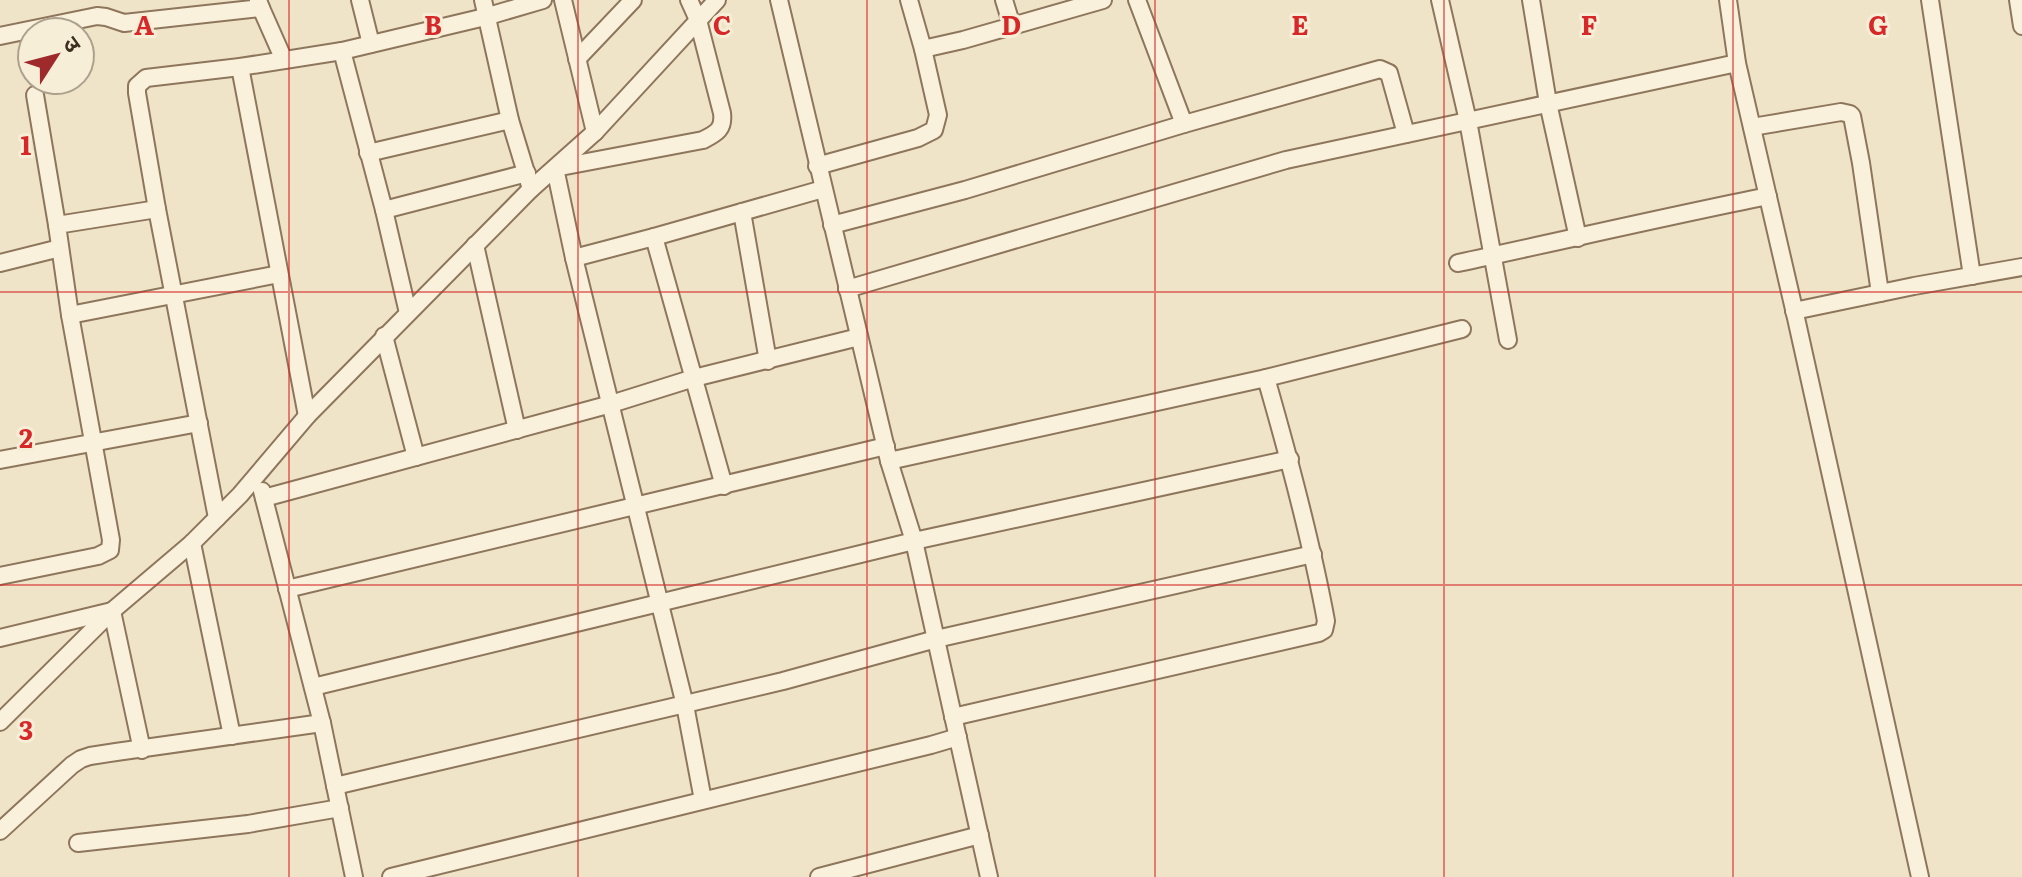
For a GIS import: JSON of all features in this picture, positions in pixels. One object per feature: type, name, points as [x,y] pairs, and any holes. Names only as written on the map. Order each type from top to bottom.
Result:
[{"type":"street","points":[[360,0],[371,44]]},
{"type":"street","points":[[217,518],[157,209],[137,86],[146,78],[342,51],[484,8],[543,0]]},
{"type":"street","points":[[563,0],[595,132]]},
{"type":"street","points":[[577,59],[633,0]]},
{"type":"street","points":[[555,168],[703,140],[719,131],[722,113],[698,20],[689,0]]},
{"type":"street","points":[[384,210],[529,181],[555,168],[595,132],[717,0]]},
{"type":"street","points":[[779,0],[887,454],[914,541],[989,877]]},
{"type":"street","points":[[817,166],[918,138],[934,130],[938,115],[909,0]]},
{"type":"street","points":[[1004,0],[1012,26]]},
{"type":"street","points":[[1137,0],[1184,124]]},
{"type":"street","points":[[1440,0],[1468,121],[1508,340]]},
{"type":"street","points":[[1531,0],[1548,103],[1578,238]]},
{"type":"street","points":[[1728,0],[1737,63],[1920,877]]},
{"type":"street","points":[[1930,0],[1972,276]]},
{"type":"street","points":[[2018,0],[2022,26]]},
{"type":"street","points":[[923,49],[1097,1]]},
{"type":"street","points":[[0,36],[97,16],[124,23],[259,4],[284,60]]},
{"type":"street","points":[[484,8],[510,120],[529,181]]},
{"type":"street","points":[[342,51],[408,313]]},
{"type":"street","points":[[847,289],[1286,160],[1737,63]]},
{"type":"street","points":[[240,67],[307,416]]},
{"type":"street","points":[[832,225],[965,190],[1184,124],[1383,69],[1391,77],[1406,134]]},
{"type":"street","points":[[0,576],[98,556],[110,550],[111,540],[70,315],[35,96]]},
{"type":"street","points":[[1752,127],[1841,112],[1852,116],[1880,293]]},
{"type":"street","points":[[368,153],[510,120]]},
{"type":"street","points":[[555,168],[574,258],[685,705],[703,800]]},
{"type":"street","points":[[0,722],[112,611],[217,518],[307,416],[475,245],[529,181]]},
{"type":"street","points":[[574,258],[823,189]]},
{"type":"street","points":[[1458,263],[1768,196]]},
{"type":"street","points":[[57,225],[157,209]]},
{"type":"street","points":[[742,212],[768,361]]},
{"type":"street","points":[[654,237],[724,486]]},
{"type":"street","points":[[475,245],[517,430]]},
{"type":"street","points":[[0,263],[60,248]]},
{"type":"street","points":[[1794,311],[2022,267]]},
{"type":"street","points":[[70,315],[279,274]]},
{"type":"street","points":[[287,589],[724,486],[1266,378],[1462,329]]},
{"type":"street","points":[[384,336],[416,457]]},
{"type":"street","points":[[264,498],[611,404],[694,378],[859,337]]},
{"type":"street","points":[[953,717],[1324,630],[1326,621],[1313,554],[1266,378]]},
{"type":"street","points":[[0,460],[199,423]]},
{"type":"street","points":[[313,687],[914,541],[1290,459]]},
{"type":"street","points":[[258,474],[322,723],[354,877]]},
{"type":"street","points":[[192,543],[232,736]]},
{"type":"street","points":[[335,786],[685,705],[936,639],[1313,554]]},
{"type":"street","points":[[0,638],[112,611]]},
{"type":"street","points":[[112,611],[142,750]]},
{"type":"street","points":[[0,831],[81,759],[322,723]]},
{"type":"street","points":[[391,877],[958,737]]},
{"type":"street","points":[[78,843],[248,824],[340,808]]},
{"type":"street","points":[[819,877],[980,835]]}]
